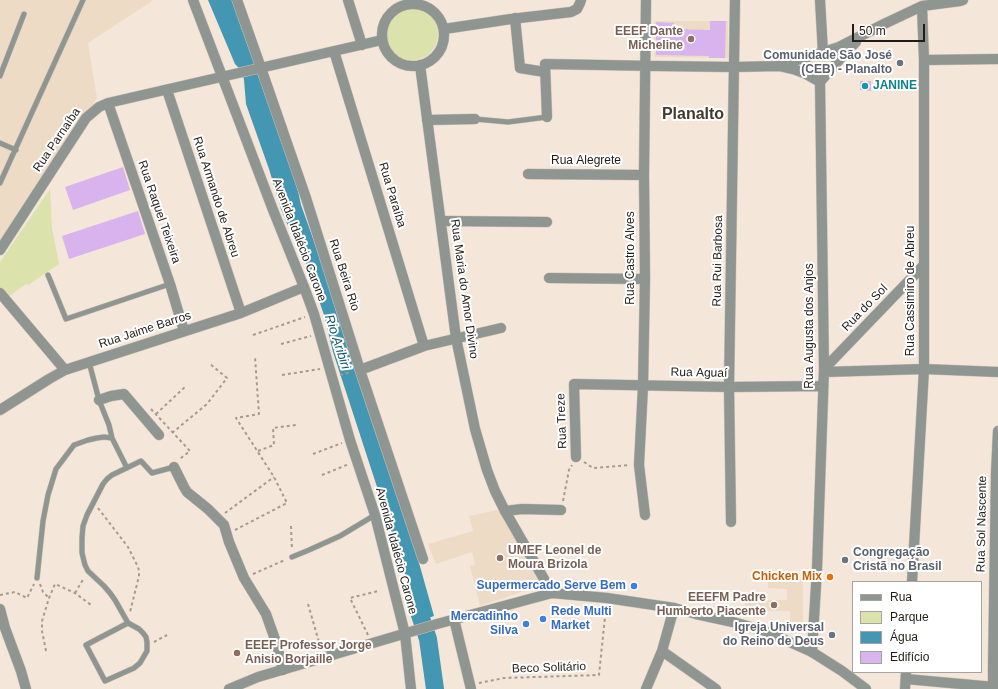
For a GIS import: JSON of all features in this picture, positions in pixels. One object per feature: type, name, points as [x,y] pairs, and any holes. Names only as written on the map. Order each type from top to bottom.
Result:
[{"type":"street","name":"Avenida Idalécio Carone","points":[[193,0],[314,314],[350,440],[374,515],[405,634],[411,689]]},
{"type":"street","name":"Rua Beira Rio","points":[[237,0],[306,198],[359,370],[423,559]]},
{"type":"street","points":[[348,0],[362,45]]},
{"type":"street","name":"Rua Castro Alves","points":[[645,515],[639,465],[643,386],[645,279],[644,175],[646,0]]},
{"type":"street","name":"Rua Rui Barbosa","points":[[731,522],[729,387],[735,0]]},
{"type":"street","points":[[820,0],[823,53]]},
{"type":"street","points":[[547,117],[545,64],[784,67],[796,65],[834,49],[867,33],[921,3],[963,0]]},
{"type":"street","points":[[410,2],[422,5],[432,10],[440,18],[444,29],[444,41],[439,52],[431,61],[420,65],[407,66],[396,61],[387,52],[382,40],[382,29],[387,18],[400,7],[410,2]]},
{"type":"street","name":"Rua Cassimiro de Abreu","points":[[912,581],[924,369],[924,60],[921,3]]},
{"type":"street","points":[[444,29],[515,18],[568,13],[579,4]]},
{"type":"street","points":[[515,18],[520,68],[545,72]]},
{"type":"street","points":[[796,65],[804,73],[820,82],[856,41],[867,33]]},
{"type":"street","points":[[260,68],[382,40]]},
{"type":"street","points":[[834,49],[839,53],[840,56],[838,61]]},
{"type":"street","name":"Rua Paraíba","points":[[334,52],[424,346]]},
{"type":"street","points":[[924,60],[998,59]]},
{"type":"street","name":"Rua Maria do Amor Divino","points":[[420,65],[456,338],[474,429],[495,491],[552,593]]},
{"type":"street","name":"Rua Parnaíba","points":[[0,250],[86,118],[99,106],[260,68]]},
{"type":"street","name":"Rua Augusta dos Anjos","points":[[812,652],[817,569],[824,371],[820,82]]},
{"type":"street","name":"Rua Armando de Abreu","points":[[167,90],[241,313]]},
{"type":"street","name":"Rua Raquel Teixeira","points":[[108,103],[170,284],[184,331]]},
{"type":"street","points":[[427,120],[474,119]]},
{"type":"street","name":"Rua Alegrete","points":[[528,174],[644,175]]},
{"type":"street","points":[[441,221],[548,222]]},
{"type":"street","name":"Rua do Sol","points":[[824,371],[924,266]]},
{"type":"street","points":[[549,278],[645,279]]},
{"type":"street","name":"Rua Jaime Barros","points":[[0,410],[49,378],[65,370],[241,313],[304,287]]},
{"type":"street","points":[[0,293],[65,370]]},
{"type":"street","points":[[359,370],[424,346],[501,328]]},
{"type":"street","points":[[824,371],[924,369],[998,372]]},
{"type":"street","name":"Rua Aguaí","points":[[574,384],[729,387],[823,386]]},
{"type":"street","name":"Rua Treze","points":[[574,384],[576,457]]},
{"type":"street","points":[[99,400],[124,394],[159,435]]},
{"type":"street","name":"Rua Sol Nascente","points":[[994,688],[998,431]]},
{"type":"street","points":[[174,467],[187,492],[218,518],[224,525],[232,551],[244,578],[266,614],[277,645],[282,670]]},
{"type":"street","points":[[505,511],[522,509],[561,510]]},
{"type":"street","points":[[229,689],[258,677],[372,643],[552,593],[607,598],[674,608],[765,631],[812,652],[842,671],[866,689]]},
{"type":"street","points":[[646,689],[662,651],[674,608]]},
{"type":"street","points":[[0,609],[5,628],[22,672],[26,689]]},
{"type":"street","points":[[454,619],[470,686]]},
{"type":"street","points":[[662,651],[716,689]]},
{"type":"street","points":[[906,680],[994,688]]},
{"type":"lane","points":[[0,183],[83,0]]},
{"type":"lane","points":[[0,76],[24,14]]},
{"type":"lane","points":[[474,119],[508,122],[547,117]]},
{"type":"lane","points":[[0,143],[16,150]]},
{"type":"lane","points":[[48,276],[66,319],[170,284]]},
{"type":"lane","points":[[89,362],[99,400],[109,425],[112,438],[127,468]]},
{"type":"lane","points":[[37,578],[43,521],[48,495],[56,469],[74,445],[97,438],[112,438]]},
{"type":"lane","points":[[128,623],[86,645],[105,681],[134,668],[140,663],[145,656],[147,646],[146,637],[139,629],[128,623],[110,593],[88,572],[83,559],[82,538],[85,521],[103,484],[107,479],[141,461],[152,473],[174,467]]},
{"type":"lane","points":[[292,557],[340,536],[374,515]]},
{"type":"path","points":[[253,335],[314,314]]},
{"type":"path","points":[[281,344],[320,333]]},
{"type":"path","points":[[227,534],[287,503],[274,477],[236,418],[259,414],[255,357]]},
{"type":"path","points":[[172,433],[207,404],[227,378],[210,364]]},
{"type":"path","points":[[282,375],[329,368]]},
{"type":"path","points":[[337,376],[359,370]]},
{"type":"path","points":[[156,414],[186,386]]},
{"type":"path","points":[[258,452],[274,445],[273,428],[296,425]]},
{"type":"path","points":[[313,454],[350,440]]},
{"type":"path","points":[[322,475],[351,463],[349,457],[355,454]]},
{"type":"path","points":[[561,510],[569,470],[576,457],[593,468],[639,465]]},
{"type":"path","points":[[218,518],[274,477]]},
{"type":"path","points":[[94,503],[128,547],[138,567],[139,576],[128,623]]},
{"type":"path","points":[[244,578],[292,557],[291,526]]},
{"type":"path","points":[[75,593],[88,572]]},
{"type":"path","points":[[0,595],[15,592],[27,598],[37,578]]},
{"type":"path","points":[[37,578],[43,592],[49,598]]},
{"type":"path","points":[[46,651],[42,631],[42,621],[55,584],[75,593],[91,605]]},
{"type":"path","points":[[372,643],[350,598],[378,591]]},
{"type":"path","name":"Beco Solitário","points":[[470,686],[504,678],[599,676],[607,598]]},
{"type":"path","points":[[308,604],[323,658]]},
{"type":"path","points":[[147,646],[167,635]]},
{"type":"shaded area","points":[[0,0],[152,0],[88,43],[97,98],[0,241]]},
{"type":"shaded area","name":"EEEF Dante Micheline","points":[[654,21],[728,21],[728,58],[654,57]]},
{"type":"shaded area","name":"UMEF Leonel de Moura Brizola","points":[[502,509],[541,585],[480,606],[470,566],[475,565],[472,552],[436,564],[428,544],[473,531],[469,516]]},
{"type":"shaded area","name":"EEEFM Padre Humberto Piacente","points":[[768,577],[803,577],[803,625],[790,625],[790,611],[745,611],[745,600],[787,600],[787,589],[768,588]]},
{"type":"green space","points":[[412,8],[422,10],[430,16],[436,24],[438,34],[436,44],[430,52],[422,58],[412,60],[402,58],[394,52],[388,44],[386,34],[388,24],[394,16],[402,10]]},
{"type":"green space","points":[[831,56],[834,59],[819,75],[802,68],[801,66],[802,64]]},
{"type":"green space","points":[[50,189],[52,227],[59,264],[8,297],[0,288],[0,262]]},
{"type":"water","name":"Rio Aribiri","points":[[208,0],[233,0],[242,30],[294,172],[301,205],[319,255],[410,531],[434,616],[419,621],[333,352],[324,315],[303,254],[281,209],[269,169],[246,104],[242,71],[235,64]]},
{"type":"building","name":"EEEF Dante Micheline","points":[[710,21],[726,21],[725,58],[709,58],[709,56],[656,55],[656,22],[674,23],[674,29],[710,30]]},
{"type":"building","name":"JANINE","points":[[860,81],[871,81],[871,91],[860,90]]},
{"type":"building","points":[[123,167],[130,190],[73,210],[65,187]]},
{"type":"building","points":[[138,211],[145,234],[69,259],[62,236]]},
{"type":"waterway","name":"Rio Aribiri","points":[[414,597],[428,639],[435,689]]},
{"type":"place","name":"EEEF Dante Micheline","points":[[691,39]]},
{"type":"place","name":"Comunidade São José (CEB) - Planalto","points":[[900,63]]},
{"type":"place","name":"JANINE","points":[[865,86]]},
{"type":"place","name":"UMEF Leonel de Moura Brizola","points":[[500,558]]},
{"type":"place","name":"Congregação Cristã no Brasil","points":[[845,560]]},
{"type":"place","name":"Chicken Mix","points":[[830,577]]},
{"type":"place","name":"Supermercado Serve Bem","points":[[634,586]]},
{"type":"place","name":"EEEFM Padre Humberto Piacente","points":[[774,605]]},
{"type":"place","name":"Rede Multi Market","points":[[543,619]]},
{"type":"place","name":"Mercadinho Silva","points":[[526,624]]},
{"type":"place","name":"Igreja Universal do Reino de Deus","points":[[832,635]]},
{"type":"place","name":"EEEF Professor Jorge Anisio Borjaille","points":[[237,653]]},
{"type":"district","name":"Planalto","points":[[693,115]]}]
